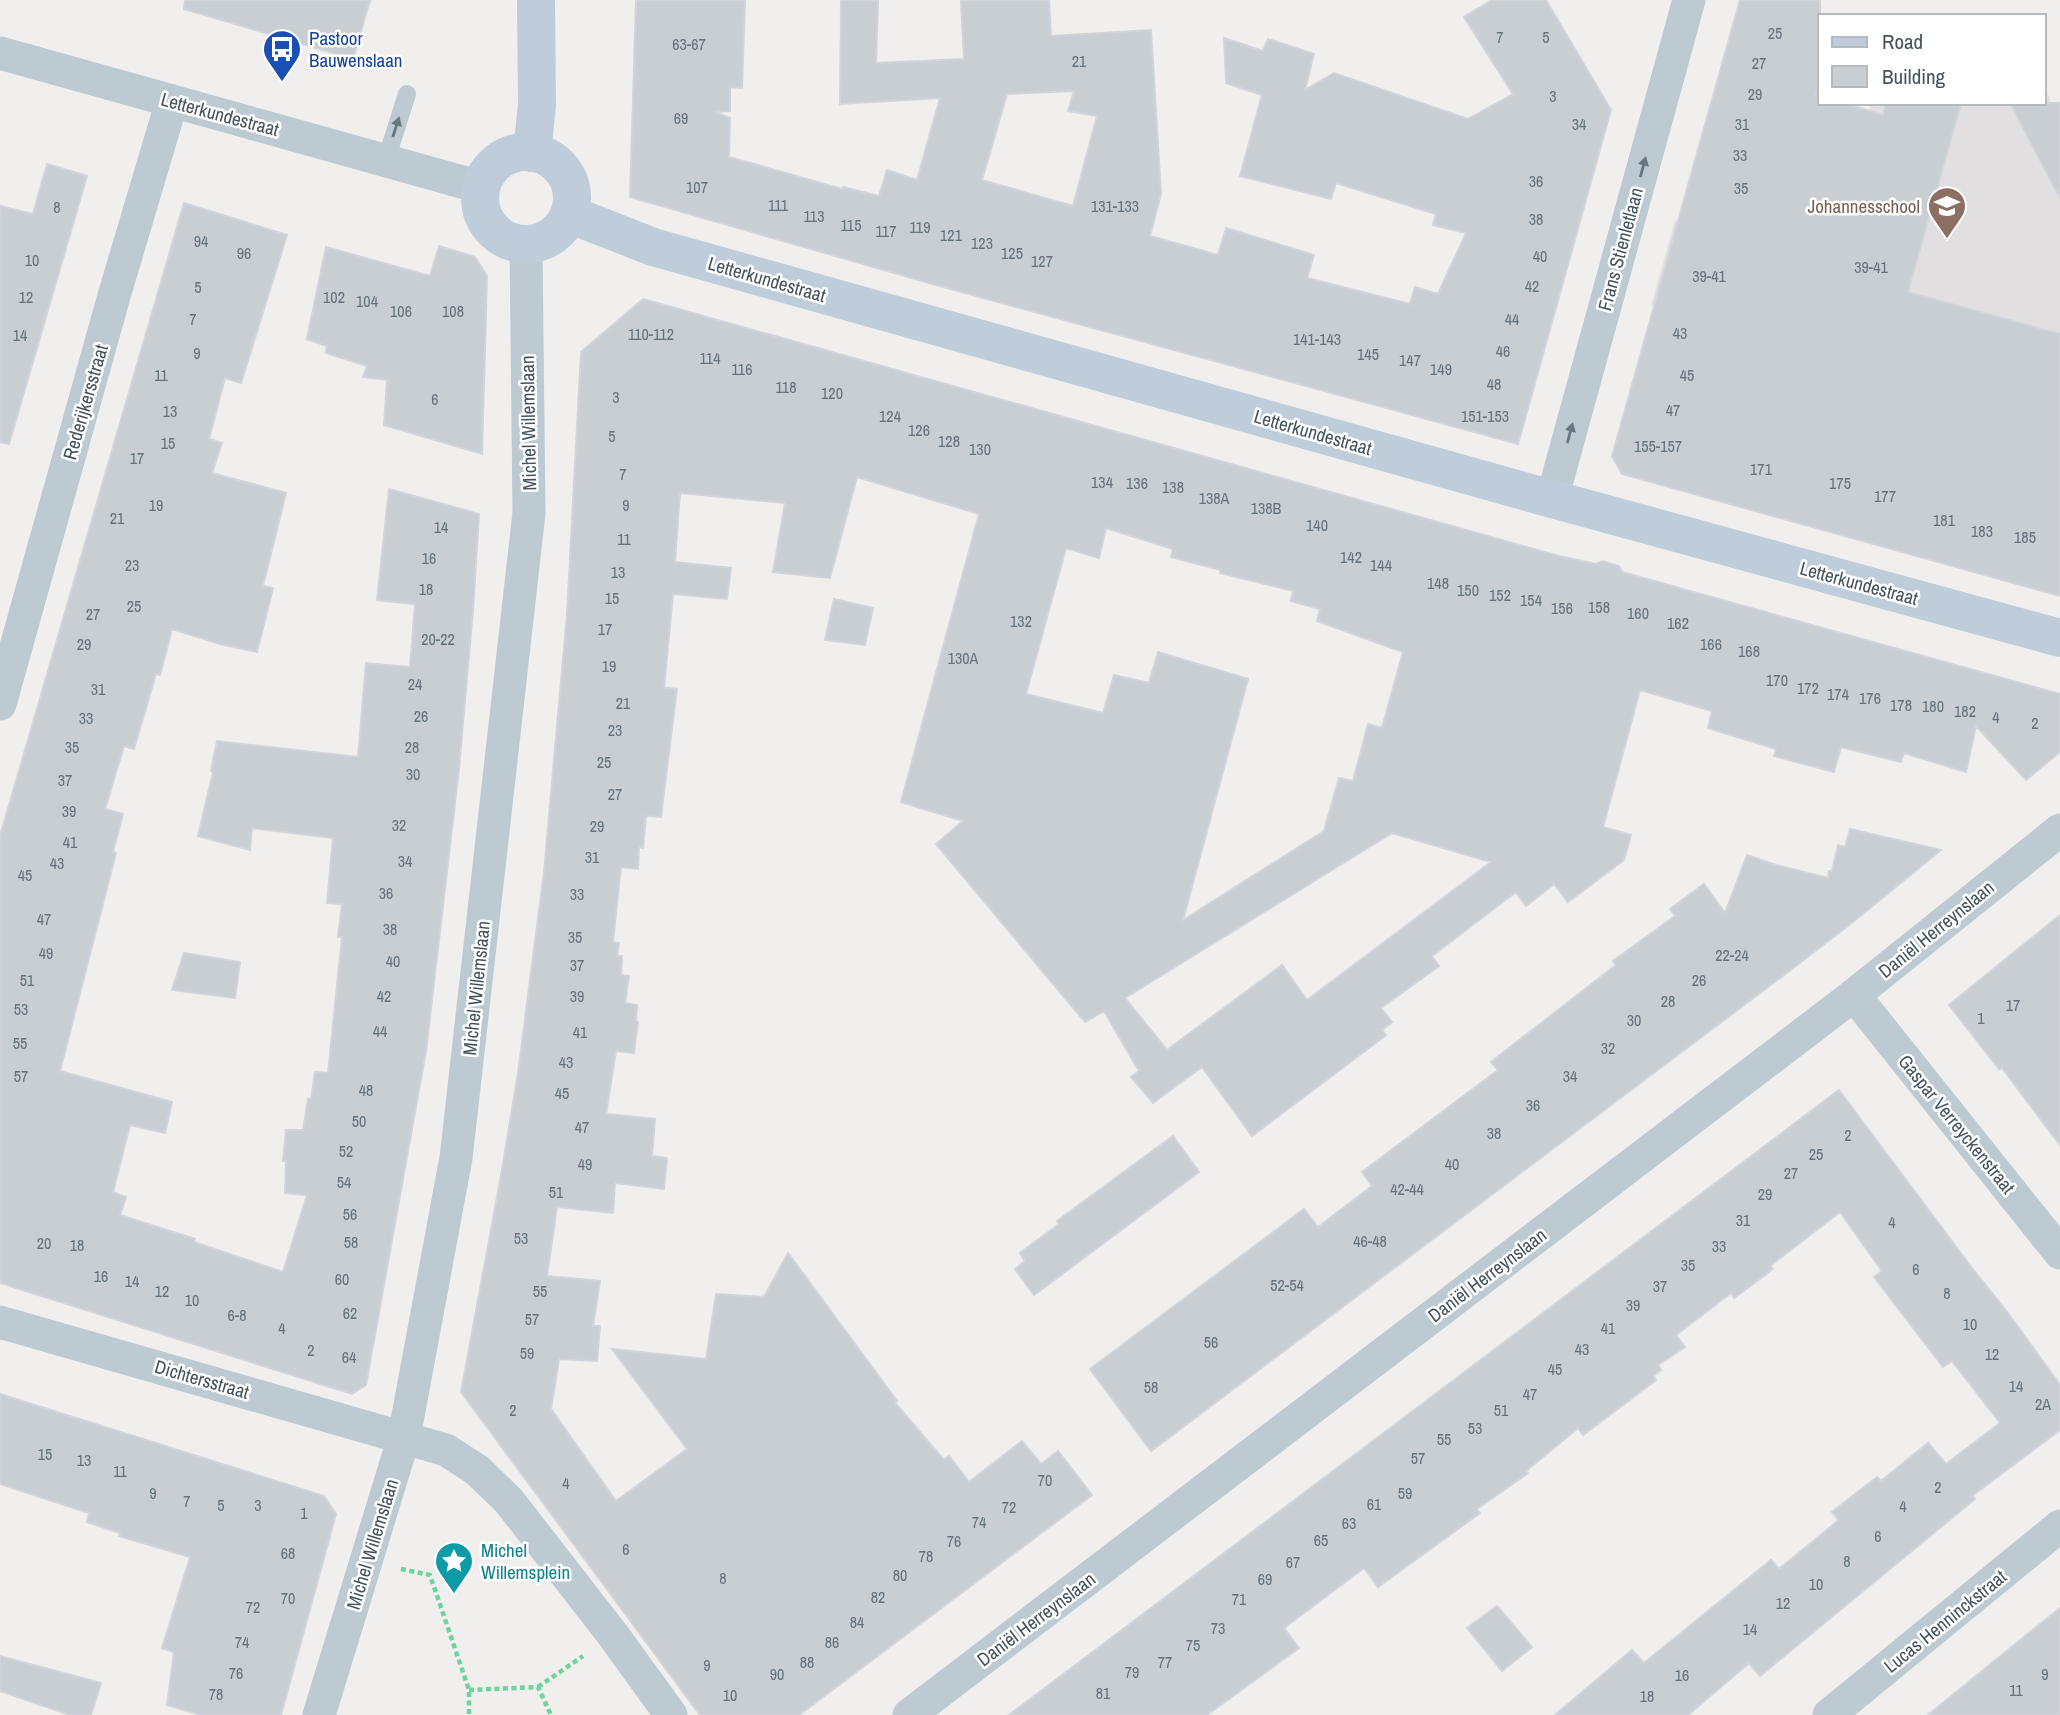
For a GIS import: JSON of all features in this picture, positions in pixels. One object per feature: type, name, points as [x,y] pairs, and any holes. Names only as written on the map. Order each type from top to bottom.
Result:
[{"type":"street","points":[[532,153],[537,105],[536,0]]},
{"type":"street","name":"Frans Stienletlaan","points":[[1552,499],[1689,0]]},
{"type":"street","name":"Letterkundestraat","points":[[0,53],[481,187]]},
{"type":"street","name":"Rederijkersstraat","points":[[0,704],[114,296],[172,101]]},
{"type":"street","points":[[532,153],[544,155],[558,165],[568,180],[572,197],[569,214],[563,226],[553,236],[541,242],[513,243],[500,237],[483,215],[481,187],[487,173],[497,161],[511,154],[532,153]]},
{"type":"street","name":"Letterkundestraat","points":[[569,214],[653,247],[2060,638]]},
{"type":"street","name":"Michel Willemslaan","points":[[319,1715],[404,1437],[456,1158],[529,513],[526,244]]},
{"type":"street","name":"Daniël Herreynslaan","points":[[909,1715],[1854,995],[2060,830]]},
{"type":"street","name":"Gaspar Verreyckenstraat","points":[[1854,995],[2060,1253]]},
{"type":"street","name":"Dichtersstraat","points":[[0,1322],[404,1437]]},
{"type":"street","points":[[404,1437],[446,1450],[477,1470],[509,1501],[671,1715]]},
{"type":"street","name":"Lucas Henninckstraat","points":[[1829,1715],[2060,1526]]},
{"type":"lane","points":[[386,160],[407,94]]},
{"type":"path","points":[[366,1561],[430,1575],[469,1690],[469,1715]]},
{"type":"path","points":[[469,1690],[538,1687],[613,1636]]},
{"type":"path","points":[[538,1687],[551,1715]]},
{"type":"shaded area","name":"Johannesschool","points":[[2046,92],[2060,118],[2060,431],[1651,306],[1675,220],[1828,259],[1870,105],[2046,105]]},
{"type":"building","points":[[185,0],[370,0],[353,59],[184,9]]},
{"type":"building","points":[[636,0],[745,0],[742,88],[730,87],[730,111],[714,112],[730,118],[729,157],[842,189],[843,187],[879,196],[887,170],[917,180],[940,98],[840,104],[841,0],[878,0],[876,63],[964,59],[961,0],[1049,0],[1051,36],[1151,30],[1161,194],[1150,236],[1218,255],[1226,228],[1314,255],[1307,278],[1410,304],[1415,287],[1438,294],[1466,233],[1433,225],[1436,214],[1336,183],[1331,199],[1240,176],[1262,95],[1226,83],[1224,38],[1263,51],[1268,39],[1314,54],[1305,90],[1334,73],[1468,119],[1513,94],[1464,17],[1492,0],[1546,0],[1611,110],[1518,444],[943,287],[630,197]],"holes":[[[1074,91],[1068,111],[1097,116],[1073,206],[982,180],[1007,94]]]},
{"type":"building","points":[[1740,0],[1820,0],[1816,95],[1818,105],[1850,105],[1883,115],[1886,105],[1960,105],[1908,292],[2060,334],[2060,596],[1622,474],[1612,456]]},
{"type":"building","points":[[2060,103],[2060,198],[2011,105]]},
{"type":"building","points":[[47,164],[87,176],[9,444],[0,442],[0,206],[33,214]]},
{"type":"building","points":[[184,203],[287,235],[241,383],[225,378],[209,439],[222,443],[212,473],[286,493],[263,586],[273,588],[257,652],[172,629],[160,675],[156,674],[134,749],[124,746],[105,809],[123,814],[113,852],[116,853],[60,1071],[172,1102],[165,1133],[130,1125],[113,1192],[126,1197],[120,1215],[195,1239],[194,1242],[283,1272],[307,1195],[285,1193],[286,1161],[283,1161],[286,1130],[303,1130],[315,1072],[328,1073],[342,937],[338,937],[342,904],[327,903],[333,838],[252,828],[250,850],[198,836],[213,772],[211,771],[217,741],[358,757],[366,663],[410,667],[415,604],[377,600],[389,489],[479,514],[459,769],[426,1051],[366,1385],[352,1394],[0,1283],[0,836]]},
{"type":"building","points":[[439,246],[475,257],[487,276],[482,454],[384,425],[387,380],[363,377],[367,366],[326,353],[327,346],[307,339],[326,247],[430,276]]},
{"type":"building","points":[[643,299],[1559,556],[1596,564],[1603,561],[1619,566],[1622,572],[2060,694],[2060,752],[2026,780],[1976,726],[1966,772],[1904,753],[1901,762],[1841,747],[1834,772],[1774,756],[1776,749],[1708,728],[1712,711],[1640,690],[1603,827],[1631,835],[1624,860],[1568,902],[1554,884],[1526,906],[1516,892],[1432,956],[1439,966],[1381,1008],[1392,1022],[1382,1030],[1386,1035],[1252,1136],[1202,1067],[1153,1103],[1131,1077],[1139,1071],[1104,1011],[1085,1022],[936,844],[963,821],[901,802],[979,514],[857,477],[830,578],[773,572],[785,503],[680,493],[675,562],[731,568],[727,599],[673,594],[664,688],[677,689],[661,817],[646,816],[643,848],[639,847],[638,869],[621,867],[613,942],[619,943],[617,956],[622,956],[621,975],[629,976],[625,1003],[637,1005],[638,1022],[634,1053],[616,1051],[606,1114],[655,1119],[652,1156],[667,1158],[664,1189],[615,1183],[613,1213],[557,1207],[547,1276],[600,1281],[593,1326],[600,1326],[597,1361],[559,1359],[551,1409],[616,1501],[687,1449],[612,1349],[706,1359],[716,1294],[764,1297],[788,1253],[897,1401],[895,1403],[944,1460],[949,1456],[969,1482],[1022,1441],[1041,1464],[1058,1451],[1092,1495],[799,1715],[700,1715],[461,1392],[518,1073],[544,872],[567,614],[581,352]],"holes":[[[1106,528],[1173,549],[1171,557],[1221,570],[1220,573],[1293,591],[1291,601],[1320,609],[1317,621],[1403,652],[1382,728],[1368,724],[1353,781],[1339,778],[1324,831],[1183,920],[1248,679],[1158,652],[1149,683],[1114,675],[1103,713],[1026,694],[1066,548],[1099,558]],[[1392,833],[1491,862],[1307,1000],[1282,965],[1167,1050],[1125,998]]]},
{"type":"building","points":[[834,599],[873,608],[865,645],[825,640]]},
{"type":"building","points":[[1850,829],[1941,850],[1784,975],[1151,1451],[1090,1369],[1304,1209],[1318,1227],[1372,1186],[1362,1172],[1498,1070],[1491,1062],[1616,965],[1613,961],[1675,916],[1670,909],[1704,884],[1725,913],[1747,855],[1828,878],[1838,845],[1845,847]]},
{"type":"building","points":[[2060,915],[2060,1145],[2002,1068],[1999,1069],[1949,1005]]},
{"type":"building","points":[[184,953],[240,962],[235,998],[172,990]]},
{"type":"building","points":[[1839,1090],[2060,1385],[2060,1430],[1972,1496],[1975,1499],[1760,1676],[1749,1663],[1688,1715],[1555,1715],[1632,1650],[1644,1663],[1771,1560],[1779,1569],[1839,1520],[1832,1512],[1877,1477],[1881,1481],[1928,1443],[1946,1464],[2000,1423],[1952,1361],[1943,1367],[1874,1277],[1882,1271],[1840,1212],[1770,1266],[1773,1269],[1734,1298],[1731,1293],[1676,1335],[1685,1347],[1658,1365],[1661,1370],[1653,1376],[1656,1380],[1583,1435],[1578,1428],[1526,1471],[1528,1473],[1477,1509],[1480,1513],[1378,1587],[1364,1568],[1284,1628],[1299,1648],[1207,1715],[1009,1715]]},
{"type":"building","points":[[1173,1136],[1199,1172],[1034,1295],[1015,1269],[1025,1261],[1020,1253],[1059,1224],[1057,1221]]},
{"type":"building","points":[[0,1394],[324,1496],[336,1514],[281,1715],[201,1715],[167,1705],[174,1652],[162,1648],[190,1557],[119,1536],[120,1533],[87,1522],[89,1513],[0,1484]]},
{"type":"building","points":[[1497,1606],[1532,1647],[1502,1671],[1467,1628]]},
{"type":"building","points":[[2060,1608],[2060,1715],[1928,1715],[2009,1649]]},
{"type":"building","points":[[0,1656],[101,1683],[91,1715],[70,1715],[0,1691]]},
{"type":"place","name":"Pastoor Bauwenslaan","points":[[282,83]]},
{"type":"place","name":"Johannesschool","points":[[1947,240]]},
{"type":"place","name":"Michel Willemsplein","points":[[454,1595]]}]
